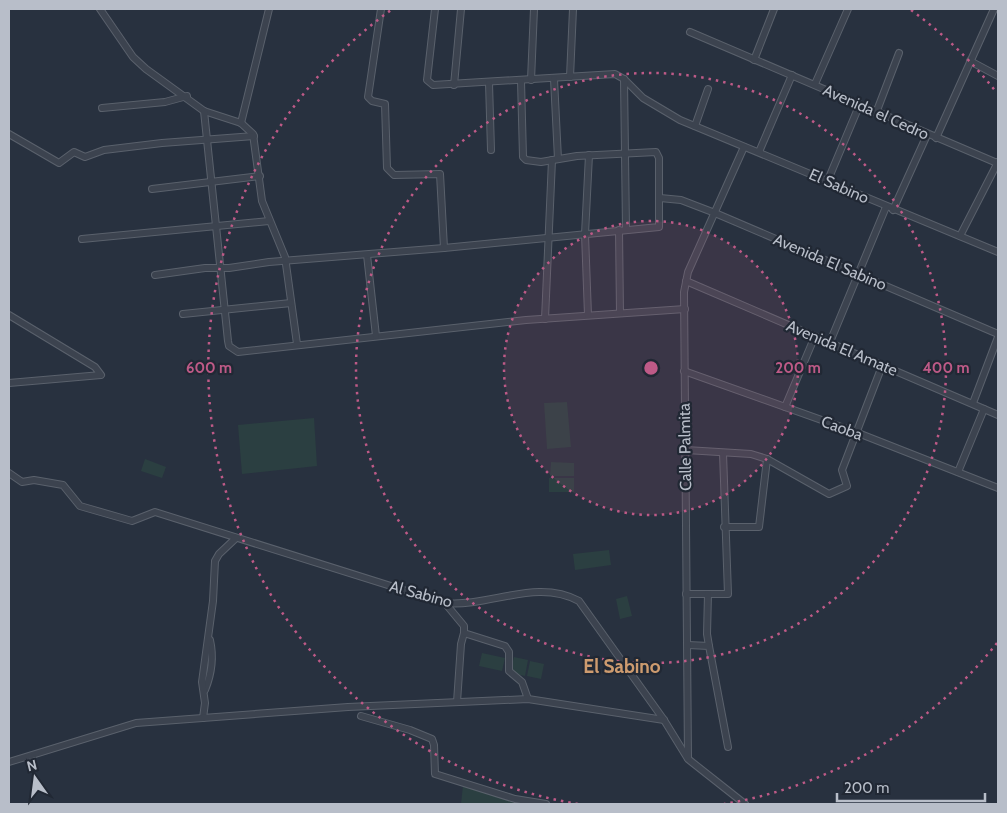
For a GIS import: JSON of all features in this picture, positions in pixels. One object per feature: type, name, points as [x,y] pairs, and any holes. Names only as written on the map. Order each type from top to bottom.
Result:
[{"type":"street","points":[[100,9],[132,57],[146,69],[187,96],[204,111],[241,123],[254,136],[262,201],[285,261],[296,344]]},
{"type":"street","points":[[241,123],[269,9]]},
{"type":"street","points":[[381,9],[368,97],[372,102],[385,104],[387,168],[390,174],[440,174],[444,248]]},
{"type":"street","points":[[435,9],[427,80],[433,85],[554,79],[608,74],[624,79],[626,153],[620,313]]},
{"type":"street","points":[[454,85],[461,9]]},
{"type":"street","points":[[531,80],[534,9]]},
{"type":"street","points":[[570,77],[573,9]]},
{"type":"street","points":[[754,60],[774,9]]},
{"type":"street","points":[[815,84],[848,9]]},
{"type":"street","points":[[936,138],[994,9]]},
{"type":"street","name":"Avenida el Cedro","points":[[690,32],[815,84],[859,106],[927,135],[998,162]]},
{"type":"street","points":[[876,112],[899,53]]},
{"type":"street","points":[[970,62],[998,76]]},
{"type":"street","points":[[759,152],[792,75]]},
{"type":"street","points":[[545,319],[555,159],[554,79]]},
{"type":"street","name":"El Sabino","points":[[624,79],[643,98],[680,120],[998,252]]},
{"type":"street","points":[[155,275],[285,261],[368,255],[550,238],[622,229],[659,227],[659,158],[656,152],[589,155],[528,162],[524,157],[521,81]]},
{"type":"street","points":[[489,82],[491,150]]},
{"type":"street","points":[[695,126],[708,89]]},
{"type":"street","points":[[102,108],[165,102],[187,96]]},
{"type":"street","points":[[828,180],[859,106]]},
{"type":"street","points":[[204,111],[229,346],[232,350],[238,352],[296,344],[588,315],[685,309]]},
{"type":"street","points":[[9,134],[59,163],[74,152],[85,157],[104,150],[254,136]]},
{"type":"street","points":[[893,210],[927,135]]},
{"type":"street","name":"Calle Palmita","points":[[688,759],[684,371],[686,281],[688,272],[744,147]]},
{"type":"street","points":[[588,315],[585,234],[589,155]]},
{"type":"street","points":[[960,236],[998,162]]},
{"type":"street","points":[[152,189],[260,176]]},
{"type":"street","name":"Avenida El Sabino","points":[[660,198],[681,200],[715,213],[998,336]]},
{"type":"street","points":[[830,342],[856,274],[886,207]]},
{"type":"street","points":[[82,239],[269,222]]},
{"type":"street","points":[[368,255],[376,336]]},
{"type":"street","name":"Avenida El Amate","points":[[686,281],[998,415]]},
{"type":"street","points":[[182,314],[225,308],[291,303]]},
{"type":"street","points":[[9,315],[95,367],[101,375],[9,383]]},
{"type":"street","points":[[785,407],[815,336]]},
{"type":"street","points":[[973,403],[998,336]]},
{"type":"street","points":[[686,450],[751,454],[767,459],[829,494],[848,486],[842,470],[858,434],[882,366]]},
{"type":"street","name":"Caoba","points":[[684,371],[858,434],[998,488]]},
{"type":"street","points":[[958,472],[984,409]]},
{"type":"street","points":[[686,594],[728,594],[724,527],[723,453]]},
{"type":"street","points":[[724,527],[756,528],[760,524],[767,459]]},
{"type":"street","name":"Al Sabino","points":[[9,473],[22,482],[34,480],[63,485],[80,506],[132,521],[155,512],[446,603],[463,604],[538,591],[564,593],[579,601],[664,720],[688,759],[745,804]]},
{"type":"street","points":[[203,718],[204,692],[202,682],[209,636],[215,561],[219,554],[236,538]]},
{"type":"street","points":[[708,594],[707,634],[728,747]]},
{"type":"street","points":[[446,603],[464,626],[457,702]]},
{"type":"street","points":[[464,633],[505,646],[509,652],[509,671],[522,682],[528,699]]},
{"type":"street","points":[[688,645],[709,646]]},
{"type":"street","points":[[9,762],[136,723],[348,707],[528,699],[664,720]]},
{"type":"street","points":[[361,716],[410,730],[432,739],[434,744],[435,774],[535,804],[546,804]]},
{"type":"green space","points":[[567,402],[571,447],[547,449],[544,403]]},
{"type":"green space","points":[[314,418],[317,466],[242,474],[238,425]]},
{"type":"green space","points":[[145,459],[166,467],[162,478],[141,471]]},
{"type":"green space","points":[[551,462],[574,463],[574,476],[550,476]]},
{"type":"green space","points":[[549,478],[574,478],[574,492],[549,492]]},
{"type":"green space","points":[[609,550],[611,565],[575,570],[573,554]]},
{"type":"green space","points":[[627,596],[632,616],[620,619],[616,599]]},
{"type":"green space","points":[[482,653],[505,658],[502,671],[479,666]]},
{"type":"green space","points":[[514,657],[528,660],[525,676],[510,673]]},
{"type":"green space","points":[[530,661],[544,664],[541,679],[527,676]]},
{"type":"green space","points":[[463,785],[525,804],[461,804]]},
{"type":"district","name":"El Sabino","points":[[622,666]]}]
